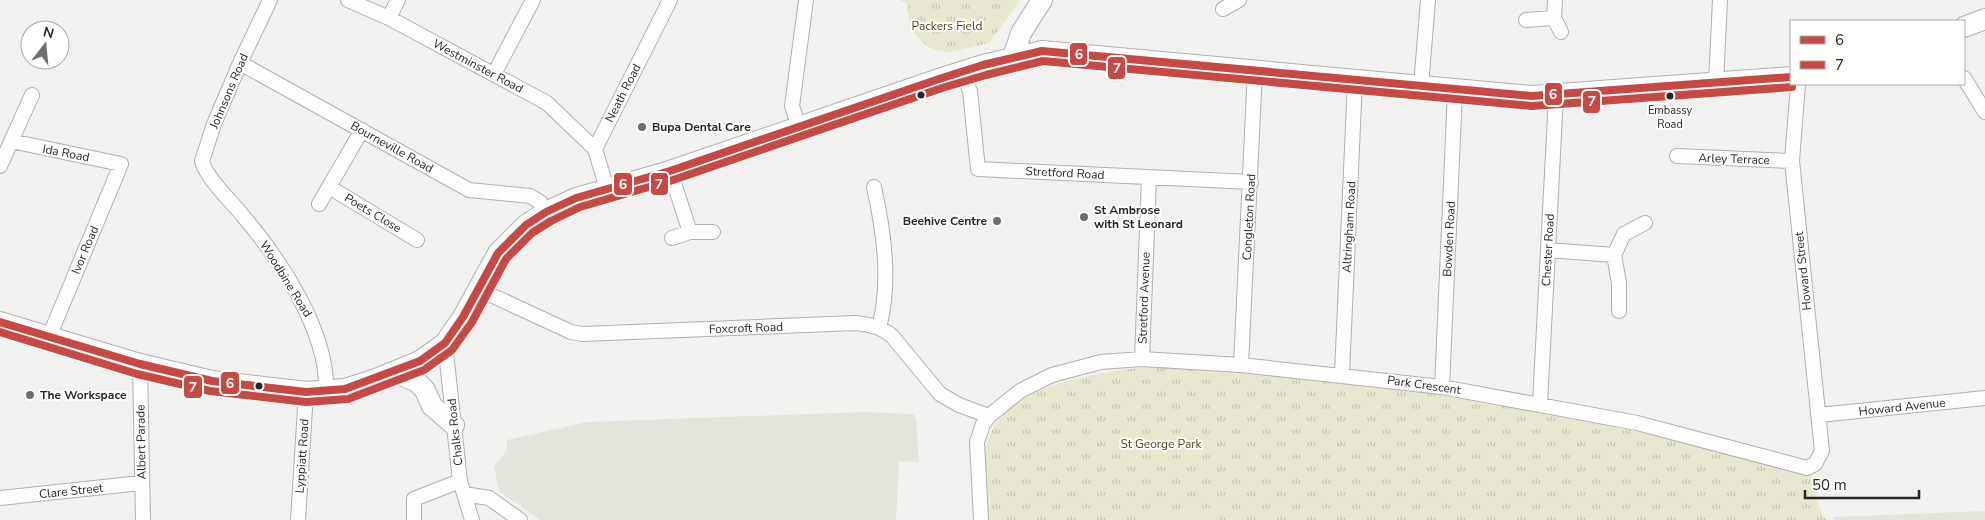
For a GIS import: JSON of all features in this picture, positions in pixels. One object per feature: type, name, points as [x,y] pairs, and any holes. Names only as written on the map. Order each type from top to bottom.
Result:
[{"type":"main road","points":[[1013,57],[1021,33],[1042,0]]},
{"type":"main road","points":[[1965,27],[1985,19]]},
{"type":"main road","points":[[0,322],[140,364],[212,381],[316,392],[345,389],[420,361],[445,343],[498,253],[526,225],[546,212],[576,198],[799,128],[962,72],[1013,57],[1042,51],[1421,86],[1455,91],[1556,96],[1790,77]]},
{"type":"main road","points":[[388,374],[399,374],[417,382],[425,390],[432,406],[454,425]]},
{"type":"street","name":"Johnsons Road","points":[[214,181],[203,164],[202,158],[240,63],[270,0]]},
{"type":"street","name":"Westminster Road","points":[[348,0],[389,18],[547,103],[595,149]]},
{"type":"street","points":[[389,18],[398,0]]},
{"type":"street","points":[[494,74],[533,0]]},
{"type":"street","name":"Neath Road","points":[[595,149],[670,0]]},
{"type":"street","points":[[799,128],[792,106],[806,0]]},
{"type":"street","points":[[1223,9],[1239,0]]},
{"type":"street","points":[[1421,86],[1428,0]]},
{"type":"street","points":[[1555,0],[1554,18],[1561,32]]},
{"type":"street","points":[[1716,82],[1720,0]]},
{"type":"street","points":[[1526,20],[1554,18]]},
{"type":"street","name":"Bourneville Road","points":[[240,63],[469,190],[530,196],[540,202],[546,212]]},
{"type":"street","name":"Congleton Road","points":[[1241,365],[1255,70]]},
{"type":"street","name":"Stretford Road","points":[[962,72],[970,91],[978,169],[1251,182]]},
{"type":"street","name":"Altringham Road","points":[[1342,374],[1355,80]]},
{"type":"street","points":[[1965,80],[1985,112]]},
{"type":"street","name":"Howard Street","points":[[1798,85],[1792,161],[1819,415],[1822,451],[1820,457]]},
{"type":"street","name":"Bowden Road","points":[[1442,387],[1455,91]]},
{"type":"street","points":[[0,166],[32,95]]},
{"type":"street","name":"Chester Road","points":[[1540,404],[1556,96]]},
{"type":"street","points":[[320,204],[362,130]]},
{"type":"street","name":"Ida Road","points":[[11,141],[121,164]]},
{"type":"street","points":[[595,149],[607,189]]},
{"type":"street","name":"Arley Terrace","points":[[1677,156],[1792,161]]},
{"type":"street","name":"Ivor Road","points":[[49,337],[121,164]]},
{"type":"street","points":[[670,170],[690,232]]},
{"type":"street","name":"Stretford Avenue","points":[[1142,359],[1145,178]]},
{"type":"street","name":"Woodbine Road","points":[[214,181],[257,233],[309,316],[320,348],[326,380],[316,392]]},
{"type":"street","name":"Poets Close","points":[[329,187],[417,240]]},
{"type":"street","points":[[874,187],[881,224],[884,264],[884,306],[879,328]]},
{"type":"street","points":[[1619,311],[1619,283],[1614,255],[1624,234],[1645,223]]},
{"type":"street","points":[[672,238],[690,232],[713,232]]},
{"type":"street","points":[[1548,250],[1614,255]]},
{"type":"street","name":"Foxcroft Road","points":[[478,289],[571,332],[582,334],[855,323],[879,328],[892,336],[940,394],[959,405],[988,416]]},
{"type":"street","name":"Chalks Road","points":[[445,343],[462,488],[472,520]]},
{"type":"street","name":"Park Crescent","points":[[988,416],[1020,391],[1052,375],[1093,364],[1142,359],[1342,374],[1442,387],[1637,423],[1807,468],[1815,464],[1820,457]]},
{"type":"street","name":"Albert Parade","points":[[140,364],[143,520]]},
{"type":"street","name":"Lyppiatt Road","points":[[298,520],[316,392]]},
{"type":"street","name":"Howard Avenue","points":[[1819,415],[1985,398]]},
{"type":"street","points":[[981,520],[977,442],[988,416]]},
{"type":"street","name":"Clare Street","points":[[0,498],[141,483]]},
{"type":"street","points":[[414,520],[414,499],[462,488],[489,498],[520,520]]},
{"type":"shaded area","points":[[864,412],[913,414],[916,419],[919,462],[899,461],[896,520],[540,520],[499,491],[494,467],[507,450],[507,440],[587,422]]},
{"type":"shaded area","points":[[1985,511],[1985,520],[1834,520],[1833,517]]},
{"type":"green space","name":"Packers Field","points":[[899,0],[1020,0],[989,43],[947,52],[938,51],[930,47],[917,36],[909,20],[907,3]]},
{"type":"green space","name":"St George Park","points":[[1159,366],[1378,384],[1450,394],[1587,420],[1812,476],[1819,507],[1824,518],[1831,520],[989,520],[984,475],[986,447],[995,425],[1011,408],[1033,394],[1058,384],[1112,372]]},
{"type":"green space","points":[[1219,507],[1220,520],[1144,520],[1143,515]]},
{"type":"transit line","name":"6","points":[[0,322],[140,364],[212,381],[306,392],[345,389],[420,361],[445,343],[463,317],[498,253],[526,225],[546,212],[576,198],[670,171],[939,79],[983,65],[1042,51],[1532,96],[1790,77]]},
{"type":"transit line","name":"7","points":[[0,332],[137,374],[210,391],[306,402],[348,399],[424,370],[452,350],[472,322],[506,259],[532,233],[551,221],[580,207],[673,180],[942,88],[1043,61],[1532,106],[1792,87]]},
{"type":"place","name":"Embassy Road","points":[[1670,96]]},
{"type":"place","name":"Bupa Dental Care","points":[[642,127]]},
{"type":"place","name":"St Ambrose with St Leonard","points":[[1084,217]]},
{"type":"place","name":"Beehive Centre","points":[[997,221]]},
{"type":"place","name":"The Workspace","points":[[30,395]]}]
